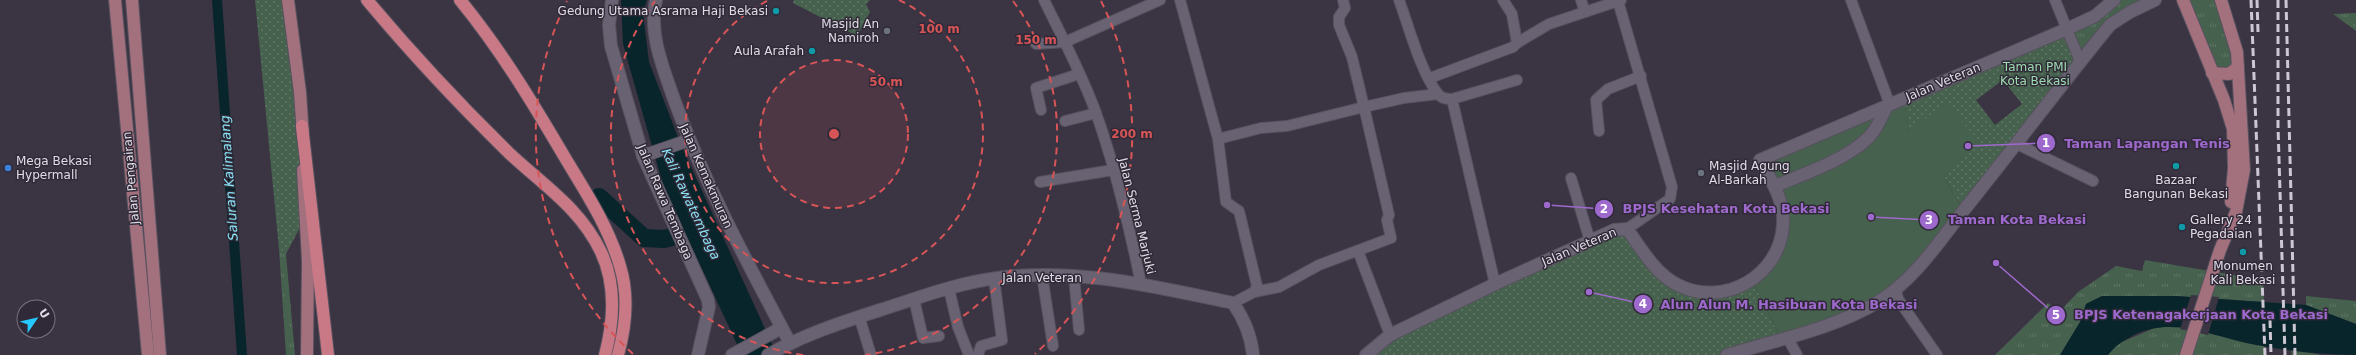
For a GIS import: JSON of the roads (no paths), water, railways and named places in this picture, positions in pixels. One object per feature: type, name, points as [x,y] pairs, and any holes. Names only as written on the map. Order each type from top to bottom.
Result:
[{"type":"highway","points":[[367,0],[438,82],[511,154],[556,193],[582,221],[601,252],[608,271],[612,309],[610,333],[605,355]]},
{"type":"highway","points":[[460,0],[480,25],[545,123],[606,229],[620,266],[624,286],[626,310],[623,335],[618,355]]},
{"type":"highway","points":[[302,126],[328,355]]},
{"type":"main road","name":"Jalan Pengairan","points":[[115,0],[148,355]]},
{"type":"main road","points":[[132,0],[136,69],[160,355]]},
{"type":"main road","points":[[288,0],[302,126],[303,193],[315,355]]},
{"type":"main road","points":[[2183,0],[2224,100],[2233,129],[2234,144],[2230,209],[2220,250]]},
{"type":"main road","points":[[2186,355],[2220,250],[2236,212],[2244,170],[2238,67],[2233,35],[2221,0]]},
{"type":"main road","points":[[2212,73],[2229,74],[2238,67]]},
{"type":"main road","points":[[308,261],[308,355]]},
{"type":"street","name":"Jalan Rawa Tembaga","points":[[612,0],[609,25],[611,46],[645,155],[671,221],[708,300],[709,307],[698,353]]},
{"type":"street","name":"Jalan Kemakmuran","points":[[654,0],[653,21],[660,59],[687,141],[723,218],[790,343]]},
{"type":"street","name":"Jalan Serma Marjuki","points":[[1044,0],[1065,42],[1096,113],[1124,204],[1141,284]]},
{"type":"street","points":[[1036,44],[1065,42],[1160,0]]},
{"type":"street","points":[[1180,0],[1218,139],[1226,202],[1239,211],[1242,218],[1257,286],[1254,292]]},
{"type":"street","points":[[1253,355],[1251,339],[1244,317],[1234,303],[1254,292],[1279,287],[1319,265],[1390,240],[1392,237],[1387,220],[1389,214],[1352,57],[1339,25],[1339,17],[1345,8],[1343,0]]},
{"type":"street","points":[[1399,0],[1430,78],[1438,94],[1446,99],[1452,99],[1517,80]]},
{"type":"street","points":[[1503,0],[1512,14],[1517,43]]},
{"type":"street","points":[[1582,0],[1585,12]]},
{"type":"street","points":[[1430,78],[1476,63],[1513,47],[1517,43],[1549,24],[1620,0],[1672,186],[1672,194],[1666,202],[1626,229]]},
{"type":"street","points":[[1775,186],[1837,159],[1868,138],[1888,106],[1851,0]]},
{"type":"street","points":[[2055,0],[2080,61]]},
{"type":"street","name":"Jalan Veteran","points":[[1366,355],[1390,335],[1495,284],[1614,230],[1626,229],[1658,271],[1676,285],[1691,290],[1708,293],[1728,291],[1744,286],[1759,275],[1771,261],[1780,242],[1784,224],[1780,199],[1775,186],[1760,160],[2067,29],[2095,16],[2114,0]]},
{"type":"street","points":[[2118,0],[2120,8],[2130,12]]},
{"type":"street","points":[[1727,355],[1752,351],[1858,312],[1877,302],[1896,289],[1926,258],[2017,144],[2080,61],[2110,25],[2130,12],[2155,0]]},
{"type":"street","points":[[1041,110],[1036,88],[1078,74]]},
{"type":"street","points":[[1599,131],[1596,100],[1608,89],[1641,76]]},
{"type":"street","points":[[1218,139],[1261,128],[1287,126],[1364,106],[1404,98],[1438,94]]},
{"type":"street","points":[[1452,99],[1495,284]]},
{"type":"street","points":[[1064,121],[1096,113]]},
{"type":"street","points":[[645,155],[687,141]]},
{"type":"street","points":[[2017,144],[2093,181]]},
{"type":"street","points":[[1040,182],[1113,170]]},
{"type":"street","points":[[1571,178],[1590,241]]},
{"type":"street","points":[[1358,251],[1390,335]]},
{"type":"street","points":[[1042,275],[1053,346]]},
{"type":"street","name":"Jalan Veteran","points":[[773,352],[801,337],[857,317],[949,288],[994,278],[1042,275],[1074,276],[1141,284],[1234,303]]},
{"type":"street","points":[[1074,276],[1079,330]]},
{"type":"street","points":[[978,355],[981,346],[1002,340],[994,278]]},
{"type":"street","points":[[949,288],[958,327],[969,355]]},
{"type":"street","points":[[1896,289],[1898,298],[1937,355]]},
{"type":"street","points":[[914,299],[923,338],[939,336]]},
{"type":"street","points":[[857,317],[871,355]]},
{"type":"street","points":[[732,355],[781,328],[801,337]]},
{"type":"street","points":[[1787,337],[1797,355]]},
{"type":"water","name":"Kali Rawatembaga","points":[[621,0],[647,0],[643,13],[649,62],[681,145],[777,355],[742,355],[663,185],[623,44]]},
{"type":"water","points":[[2102,296],[2176,296],[2306,305],[2356,324],[2356,355],[2281,349],[2241,342],[2195,330],[2165,327],[2149,329],[2134,335],[2114,348],[2108,355],[2060,355],[2080,322],[2086,304]]},
{"type":"waterway","name":"Saluran Kalimalang","points":[[217,0],[242,355]]},
{"type":"waterway","name":"Kali Rawatembaga","points":[[599,197],[644,238],[664,239],[697,231]]},
{"type":"railway","points":[[2251,0],[2265,355]]},
{"type":"railway","points":[[2257,0],[2258,32]]},
{"type":"railway","points":[[2278,0],[2278,126],[2285,355]]},
{"type":"railway","points":[[2286,0],[2295,355]]},
{"type":"railway","points":[[2270,320],[2271,355]]},
{"type":"place","name":"Gedung Utama Asrama Haji Bekasi","points":[[776,11]]},
{"type":"place","name":"Masjid An Namiroh","points":[[887,31]]},
{"type":"place","name":"Aula Arafah","points":[[812,51]]},
{"type":"place","name":"Taman Lapangan Tenis","points":[[1968,146]]},
{"type":"place","name":"Bazaar Bangunan Bekasi","points":[[2176,166]]},
{"type":"place","name":"Mega Bekasi Hypermall","points":[[8,168]]},
{"type":"place","name":"Masjid Agung Al-Barkah","points":[[1701,173]]},
{"type":"place","name":"BPJS Kesehatan Kota Bekasi","points":[[1547,205]]},
{"type":"place","name":"Taman Kota Bekasi","points":[[1871,217]]},
{"type":"place","name":"Gallery 24 Pegadaian","points":[[2182,227]]},
{"type":"place","name":"Monumen Kali Bekasi","points":[[2243,252]]},
{"type":"place","name":"BPJS Ketenagakerjaan Kota Bekasi","points":[[1996,263]]},
{"type":"place","name":"Alun Alun M. Hasibuan Kota Bekasi","points":[[1589,292]]},
{"type":"park label","name":"Taman PMI Kota Bekasi","points":[[2035,74]]}]
